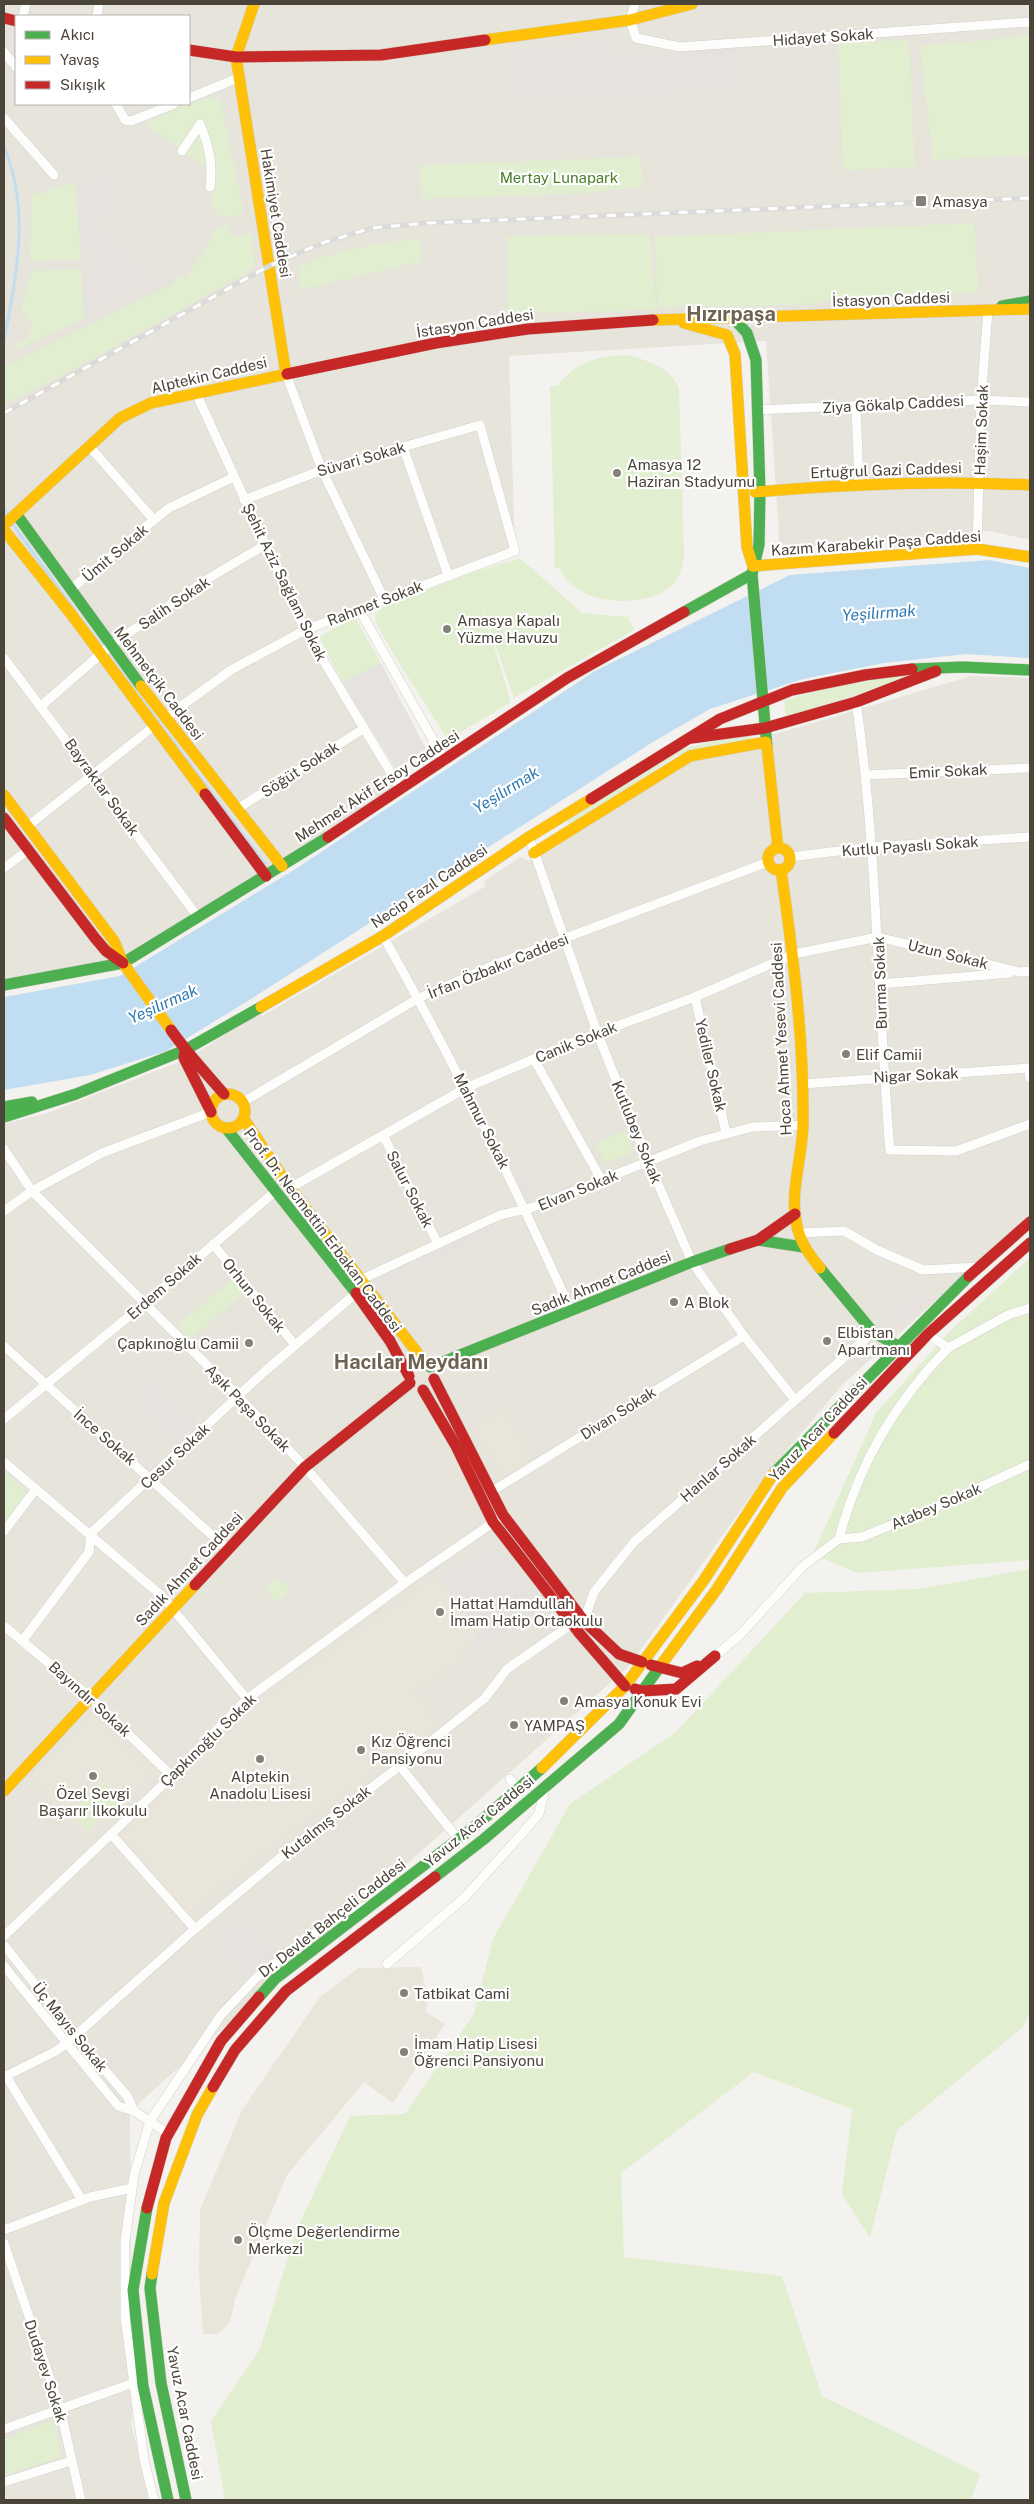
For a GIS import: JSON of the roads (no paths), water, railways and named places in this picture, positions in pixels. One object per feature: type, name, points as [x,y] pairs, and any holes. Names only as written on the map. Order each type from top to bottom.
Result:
[{"type":"main road","points":[[236,57],[254,4]]},
{"type":"main road","points":[[190,50],[236,57],[380,55],[630,20],[692,4]]},
{"type":"main road","name":"Hakimiyet Caddesi","points":[[236,57],[286,374]]},
{"type":"main road","name":"İstasyon Caddesi","points":[[988,311],[1015,302],[1030,301]]},
{"type":"main road","name":"İstasyon Caddesi","points":[[734,319],[1030,309]]},
{"type":"main road","points":[[672,319],[734,319],[747,333],[756,360],[756,410],[760,492],[759,545],[752,573]]},
{"type":"main road","points":[[672,319],[727,335],[736,354],[747,547],[752,573],[766,742],[778,848]]},
{"type":"main road","name":"İstasyon Caddesi","points":[[286,374],[436,344],[528,329],[672,319]]},
{"type":"main road","name":"Alptekin Caddesi","points":[[4,525],[120,418],[151,403],[286,374]]},
{"type":"main road","name":"Ertuğrul Gazi Caddesi","points":[[743,492],[859,483],[979,482],[1030,485]]},
{"type":"main road","name":"Mehmetçik Caddesi","points":[[17,515],[165,718],[282,866]]},
{"type":"main road","name":"Mehmetçik Caddesi","points":[[4,530],[100,653],[266,876]]},
{"type":"main road","name":"Kazım Karabekir Paşa Caddesi","points":[[752,573],[977,549],[1030,557]]},
{"type":"main road","name":"Mehmet Akif Ersoy Caddesi","points":[[4,985],[125,966],[198,917],[401,790],[567,678],[752,573]]},
{"type":"main road","name":"Necip Fazıl Caddesi","points":[[76,1094],[183,1047],[383,936],[529,837],[685,739],[763,697],[865,675],[911,669],[998,667],[1030,670]]},
{"type":"main road","name":"Necip Fazıl Caddesi","points":[[685,739],[765,728],[856,702],[942,668]]},
{"type":"main road","points":[[534,853],[690,756],[766,742]]},
{"type":"main road","points":[[4,795],[114,941],[125,966],[183,1047],[192,1055],[224,1094]]},
{"type":"main road","points":[[4,818],[95,938],[106,951],[125,966]]},
{"type":"main road","points":[[778,848],[787,851],[790,857],[787,867],[781,870],[774,869],[768,862],[769,854],[778,848]]},
{"type":"main road","name":"Hoca Ahmet Yesevi Caddesi","points":[[781,870],[794,954],[802,1084],[803,1126],[795,1214],[799,1233],[803,1247],[873,1332],[898,1346]]},
{"type":"main road","points":[[183,1047],[184,1058],[216,1123],[226,1128],[236,1126],[244,1119],[245,1110],[243,1102],[237,1096],[224,1094],[216,1099],[211,1112]]},
{"type":"main road","points":[[4,1107],[76,1094]]},
{"type":"main road","points":[[4,1117],[76,1094]]},
{"type":"main road","name":"Prof. Dr. Necmettin Erbakan Caddesi","points":[[244,1119],[290,1188],[431,1372],[504,1515],[584,1621],[619,1654],[658,1668],[682,1673],[715,1656]]},
{"type":"main road","name":"Prof. Dr. Necmettin Erbakan Caddesi","points":[[226,1128],[277,1190],[355,1294],[400,1358],[409,1380]]},
{"type":"main road","name":"Sadık Ahmet Caddesi","points":[[431,1372],[456,1358],[692,1262],[758,1240],[795,1214]]},
{"type":"main road","name":"Yavuz Acar Caddesi","points":[[625,1686],[704,1580],[769,1478],[978,1267],[1030,1222]]},
{"type":"main road","name":"Sadık Ahmet Caddesi","points":[[758,1240],[803,1247]]},
{"type":"main road","name":"Yavuz Acar Caddesi","points":[[186,2500],[161,2383],[150,2288],[164,2203],[197,2115],[234,2050],[286,1991],[484,1839],[619,1724],[717,1589],[782,1488],[928,1334],[1030,1243]]},
{"type":"main road","points":[[423,1390],[432,1385],[431,1372],[413,1367],[409,1380],[416,1388],[423,1390],[456,1446],[493,1522],[572,1624],[625,1686],[642,1691],[676,1688],[715,1656]]},
{"type":"main road","name":"Sadık Ahmet Caddesi","points":[[5,1787],[92,1698],[172,1608],[305,1467],[409,1380]]},
{"type":"main road","name":"Dr. Devlet Bahçeli Caddesi","points":[[168,2500],[143,2386],[133,2290],[148,2199],[169,2134],[222,2041],[275,1979],[458,1839],[518,1790],[546,1765],[625,1686]]},
{"type":"street","points":[[630,20],[635,4]]},
{"type":"street","name":"Hidayet Sokak","points":[[630,20],[636,38],[680,47],[1030,22]]},
{"type":"street","points":[[4,52],[15,66]]},
{"type":"street","points":[[190,98],[238,78]]},
{"type":"street","points":[[117,105],[125,120],[131,121],[171,105]]},
{"type":"street","points":[[4,118],[54,175]]},
{"type":"street","points":[[182,151],[200,124],[209,146],[211,162],[210,187]]},
{"type":"street","name":"Haşim Sokak","points":[[977,549],[981,400],[988,311]]},
{"type":"street","points":[[286,374],[322,470],[384,599]]},
{"type":"street","name":"Şehit Aziz Sağlam Sokak","points":[[196,393],[305,630],[362,729],[401,790]]},
{"type":"street","name":"Ziya Gökalp Caddesi","points":[[756,410],[981,400],[1030,402]]},
{"type":"street","points":[[856,406],[859,483]]},
{"type":"street","name":"Süvari Sokak","points":[[244,500],[322,470],[480,425],[516,550]]},
{"type":"street","name":"Ümit Sokak","points":[[70,590],[154,520],[89,446]]},
{"type":"street","points":[[403,447],[448,575]]},
{"type":"street","points":[[154,520],[169,508],[234,477]]},
{"type":"street","name":"Salih Sokak","points":[[41,706],[111,645],[206,580],[265,545]]},
{"type":"street","name":"Rahmet Sokak","points":[[165,718],[231,670],[305,630],[516,550]]},
{"type":"street","points":[[360,609],[445,761]]},
{"type":"street","name":"Bayraktar Sokak","points":[[4,658],[198,917]]},
{"type":"street","name":"Burma Sokak","points":[[856,702],[866,775],[878,937],[884,1077],[890,1150],[956,1151],[1030,1124]]},
{"type":"street","points":[[28,826],[154,726]]},
{"type":"street","name":"Söğüt Sokak","points":[[237,809],[362,729]]},
{"type":"street","name":"Emir Sokak","points":[[866,775],[1030,768]]},
{"type":"street","name":"Kutlubey Sokak","points":[[529,837],[566,938],[597,1032],[648,1161],[692,1262],[744,1336],[796,1400]]},
{"type":"street","name":"Kutlu Payaslı Sokak","points":[[790,857],[871,847],[1030,837]]},
{"type":"street","points":[[4,868],[28,850]]},
{"type":"street","name":"İrfan Özbakır Caddesi","points":[[243,1102],[332,1052],[418,998],[496,964],[768,862]]},
{"type":"street","name":"Mahmur Sokak","points":[[383,936],[466,1088],[526,1210],[571,1311]]},
{"type":"street","name":"Canik Sokak","points":[[290,1188],[382,1134],[466,1088],[597,1032],[695,997],[794,954],[878,937]]},
{"type":"street","name":"Uzun Sokak","points":[[878,937],[1019,972]]},
{"type":"street","name":"Uzun Sokak","points":[[880,984],[1030,971]]},
{"type":"street","name":"Yediler Sokak","points":[[695,997],[726,1133]]},
{"type":"street","points":[[534,1059],[602,1181]]},
{"type":"street","points":[[1030,1068],[1030,1078]]},
{"type":"street","name":"Nigar Sokak","points":[[802,1084],[1030,1068]]},
{"type":"street","points":[[4,1211],[32,1190],[102,1153],[211,1112]]},
{"type":"street","name":"Elvan Sokak","points":[[360,1280],[500,1215],[526,1210],[700,1141],[753,1127],[803,1126]]},
{"type":"street","name":"Salur Sokak","points":[[382,1134],[438,1244]]},
{"type":"street","name":"Aşık Paşa Sokak","points":[[4,1149],[32,1190],[239,1397],[305,1467],[405,1584]]},
{"type":"street","name":"Erdem Sokak","points":[[4,1419],[145,1303],[277,1190]]},
{"type":"street","points":[[799,1233],[844,1231],[878,1250],[923,1270],[978,1267]]},
{"type":"street","name":"Orhun Sokak","points":[[213,1244],[296,1345]]},
{"type":"street","name":"Cesur Sokak","points":[[90,1533],[296,1345],[355,1294]]},
{"type":"street","points":[[715,1656],[740,1635],[803,1566],[838,1539],[848,1505],[870,1452],[898,1405],[927,1370],[948,1348],[1008,1315],[1030,1308]]},
{"type":"street","name":"Hanlar Sokak","points":[[584,1621],[594,1592],[634,1542],[873,1332]]},
{"type":"street","points":[[928,1334],[948,1348]]},
{"type":"street","name":"Divan Sokak","points":[[492,1491],[744,1336]]},
{"type":"street","name":"İnce Sokak","points":[[4,1346],[227,1549]]},
{"type":"street","points":[[4,1462],[162,1596],[247,1699]]},
{"type":"street","name":"Atabey Sokak","points":[[838,1539],[862,1537],[950,1501],[1030,1464]]},
{"type":"street","points":[[4,1531],[36,1489]]},
{"type":"street","name":"Çapkınoğlu Sokak","points":[[4,1936],[172,1776],[247,1699],[405,1584],[504,1515]]},
{"type":"street","points":[[23,1640],[89,1552],[90,1533]]},
{"type":"street","name":"Kutalmış Sokak","points":[[5,2076],[56,2051],[67,2043],[195,1929],[298,1842],[400,1766],[485,1698],[507,1669],[572,1624],[584,1621]]},
{"type":"street","name":"Bayındır Sokak","points":[[4,1626],[92,1698],[172,1776]]},
{"type":"street","points":[[400,1766],[458,1839]]},
{"type":"street","points":[[510,1779],[518,1790]]},
{"type":"street","points":[[387,1964],[464,1897],[524,1828],[539,1814],[545,1788]]},
{"type":"street","points":[[111,1834],[195,1929]]},
{"type":"street","points":[[154,2500],[144,2460],[124,2317],[124,2241],[132,2188],[150,2121],[221,2015],[256,1978],[344,1911],[372,1905]]},
{"type":"street","name":"Üç Mayıs Sokak","points":[[4,1945],[75,2036],[128,2096],[134,2111]]},
{"type":"street","name":"Üç Mayıs Sokak","points":[[4,1968],[118,2106],[134,2111],[169,2134]]},
{"type":"street","points":[[5,2076],[82,2200]]},
{"type":"street","points":[[4,2230],[82,2200],[132,2188]]},
{"type":"street","name":"Dudayev Sokak","points":[[4,2244],[60,2408],[81,2500]]},
{"type":"street","points":[[4,2428],[133,2383]]},
{"type":"street","points":[[4,2482],[71,2461]]},
{"type":"water","name":"Yeşilırmak","points":[[989,560],[1030,568],[1030,658],[966,654],[884,663],[803,679],[710,709],[656,740],[251,999],[166,1051],[90,1075],[4,1090],[4,997],[120,976],[297,868],[595,671],[790,575]]},
{"type":"waterway","points":[[4,147],[12,171],[19,219],[19,244],[4,341]]},
{"type":"waterway","points":[[4,508],[8,516]]},
{"type":"waterway","points":[[11,522],[76,612]]},
{"type":"waterway","points":[[81,619],[265,864]]},
{"type":"railway","points":[[4,413],[269,266],[322,243],[372,228],[427,223],[1030,198]]},
{"type":"place","name":"Amasya","points":[[921,201]]},
{"type":"place","name":"Amasya 12 Haziran Stadyumu","points":[[617,473]]},
{"type":"place","name":"Amasya Kapalı Yüzme Havuzu","points":[[447,629]]},
{"type":"place","name":"Elif Camii","points":[[846,1054]]},
{"type":"place","name":"A Blok","points":[[674,1302]]},
{"type":"place","name":"Elbistan Apartmanı","points":[[827,1341]]},
{"type":"place","name":"Çapkınoğlu Camii","points":[[249,1343]]},
{"type":"place","name":"Hattat Hamdullah İmam Hatip Ortaokulu","points":[[440,1612]]},
{"type":"place","name":"Amasya Konuk Evi","points":[[564,1701]]},
{"type":"place","name":"YAMPAŞ","points":[[514,1725]]},
{"type":"place","name":"Kız Öğrenci Pansiyonu","points":[[361,1750]]},
{"type":"place","name":"Alptekin Anadolu Lisesi","points":[[260,1759]]},
{"type":"place","name":"Özel Sevgi Başarır İlkokulu","points":[[93,1776]]},
{"type":"place","name":"Tatbikat Cami","points":[[404,1993]]},
{"type":"place","name":"İmam Hatip Lisesi Öğrenci Pansiyonu","points":[[404,2052]]},
{"type":"place","name":"Ölçme Değerlendirme Merkezi","points":[[238,2240]]},
{"type":"district","name":"Hızırpaşa","points":[[731,314]]},
{"type":"district","name":"Hacılar Meydanı","points":[[411,1362]]},
{"type":"park label","name":"Mertay Lunapark","points":[[559,177]]}]
